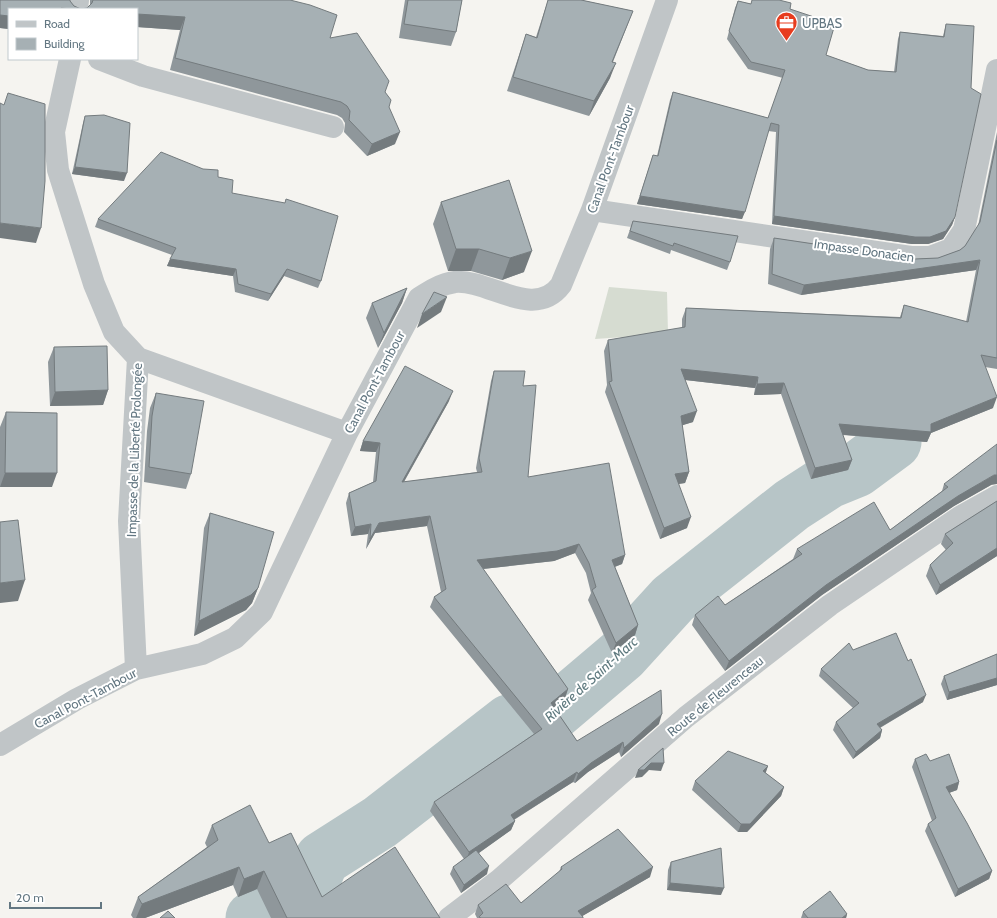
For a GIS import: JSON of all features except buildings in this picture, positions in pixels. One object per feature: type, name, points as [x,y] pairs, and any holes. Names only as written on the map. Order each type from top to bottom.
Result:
[{"type":"street","name":"Canal Pont-Tambour","points":[[0,745],[77,699],[136,669],[202,654],[236,638],[262,612],[347,433],[419,298],[434,288],[454,282],[473,283],[522,299],[533,300],[555,293],[561,285],[592,210],[667,0]]},
{"type":"street","name":"Impasse de la Liberté Prolongée","points":[[70,60],[54,132],[58,170],[94,284],[114,332],[138,358],[129,521],[136,669]]},
{"type":"street","points":[[102,60],[143,76],[333,128]]},
{"type":"street","name":"Impasse Donacien","points":[[592,210],[910,257],[930,257],[951,249],[964,230],[997,70]]},
{"type":"street","points":[[138,358],[347,433]]},
{"type":"street","name":"Route de Fleurenceau","points":[[449,918],[499,880],[686,718],[824,610],[961,516],[997,496]]},
{"type":"shaded area","points":[[609,287],[667,292],[668,334],[595,339]]},
{"type":"waterway","name":"Rivière de Saint-Marc","points":[[253,918],[307,895],[322,859],[380,822],[509,722],[530,733],[622,655],[673,599],[792,505],[829,481],[856,470],[894,442]]},
{"type":"place","name":"UPBAS","points":[[787,42]]}]
